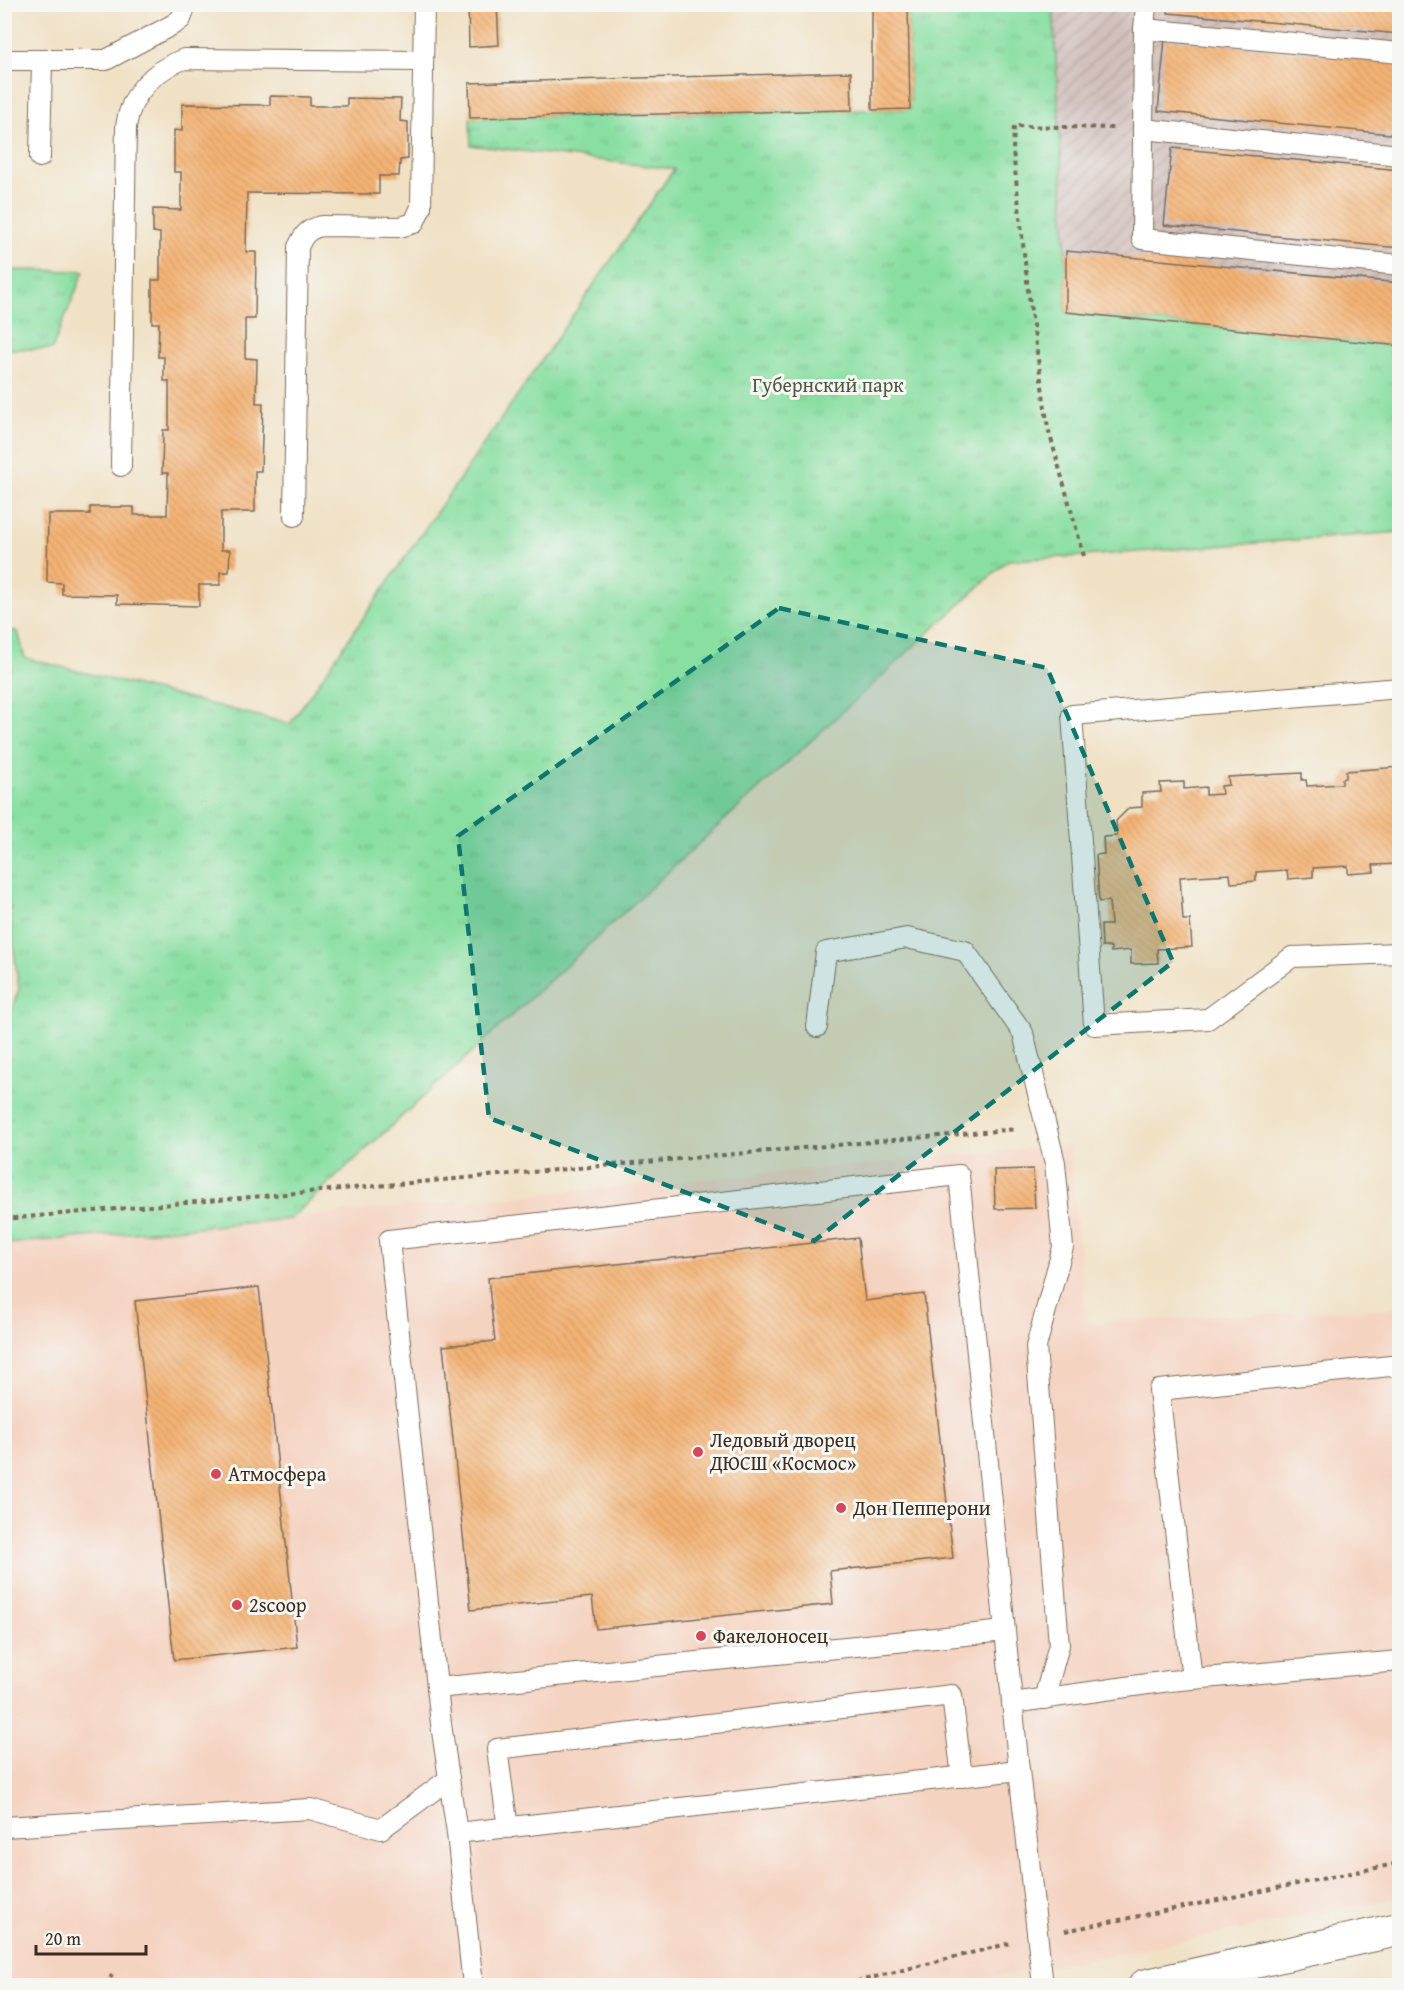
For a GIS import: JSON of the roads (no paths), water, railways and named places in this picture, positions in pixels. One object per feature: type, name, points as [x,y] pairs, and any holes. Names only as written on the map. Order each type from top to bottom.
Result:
[{"type":"main road","points":[[1145,1986],[1400,1929]]},
{"type":"lane","points":[[4,60],[106,60],[174,24],[181,19],[186,4]]},
{"type":"lane","points":[[294,516],[298,247],[303,236],[310,229],[322,226],[400,227],[414,223],[419,217],[424,4]]},
{"type":"lane","points":[[1146,4],[1143,29],[1142,238],[1400,264]]},
{"type":"lane","points":[[1143,29],[1400,53]]},
{"type":"lane","points":[[121,466],[126,127],[128,112],[139,91],[169,65],[184,59],[423,62]]},
{"type":"lane","points":[[40,157],[42,61]]},
{"type":"lane","points":[[1143,129],[1400,155]]},
{"type":"lane","points":[[1400,688],[1072,715],[1094,1025],[1208,1019],[1292,957],[1400,953]]},
{"type":"lane","points":[[817,1028],[826,952],[907,938],[965,951],[1023,1033],[1055,1163],[1063,1247],[1036,1347],[1059,1645],[1044,1699]]},
{"type":"lane","points":[[473,1986],[457,1833],[437,1688],[389,1240],[959,1175],[1043,1986]]},
{"type":"lane","points":[[1192,1679],[1159,1390],[1400,1365]]},
{"type":"lane","points":[[437,1688],[1005,1631]]},
{"type":"lane","points":[[1012,1703],[1192,1679],[1400,1661]]},
{"type":"lane","points":[[508,1828],[497,1749],[952,1695],[962,1777]]},
{"type":"lane","points":[[457,1833],[1019,1770]]},
{"type":"lane","points":[[4,1827],[310,1809],[381,1828],[449,1779]]},
{"type":"place","name":"Ледовый дворец ДЮСШ «Космос»","points":[[698,1452]]},
{"type":"place","name":"Атмосфера","points":[[216,1474]]},
{"type":"place","name":"Дон Пепперони","points":[[841,1508]]},
{"type":"place","name":"2scoop","points":[[237,1605]]},
{"type":"place","name":"Факелоносец","points":[[701,1636]]},
{"type":"park label","name":"Губернский парк","points":[[828,385]]}]
